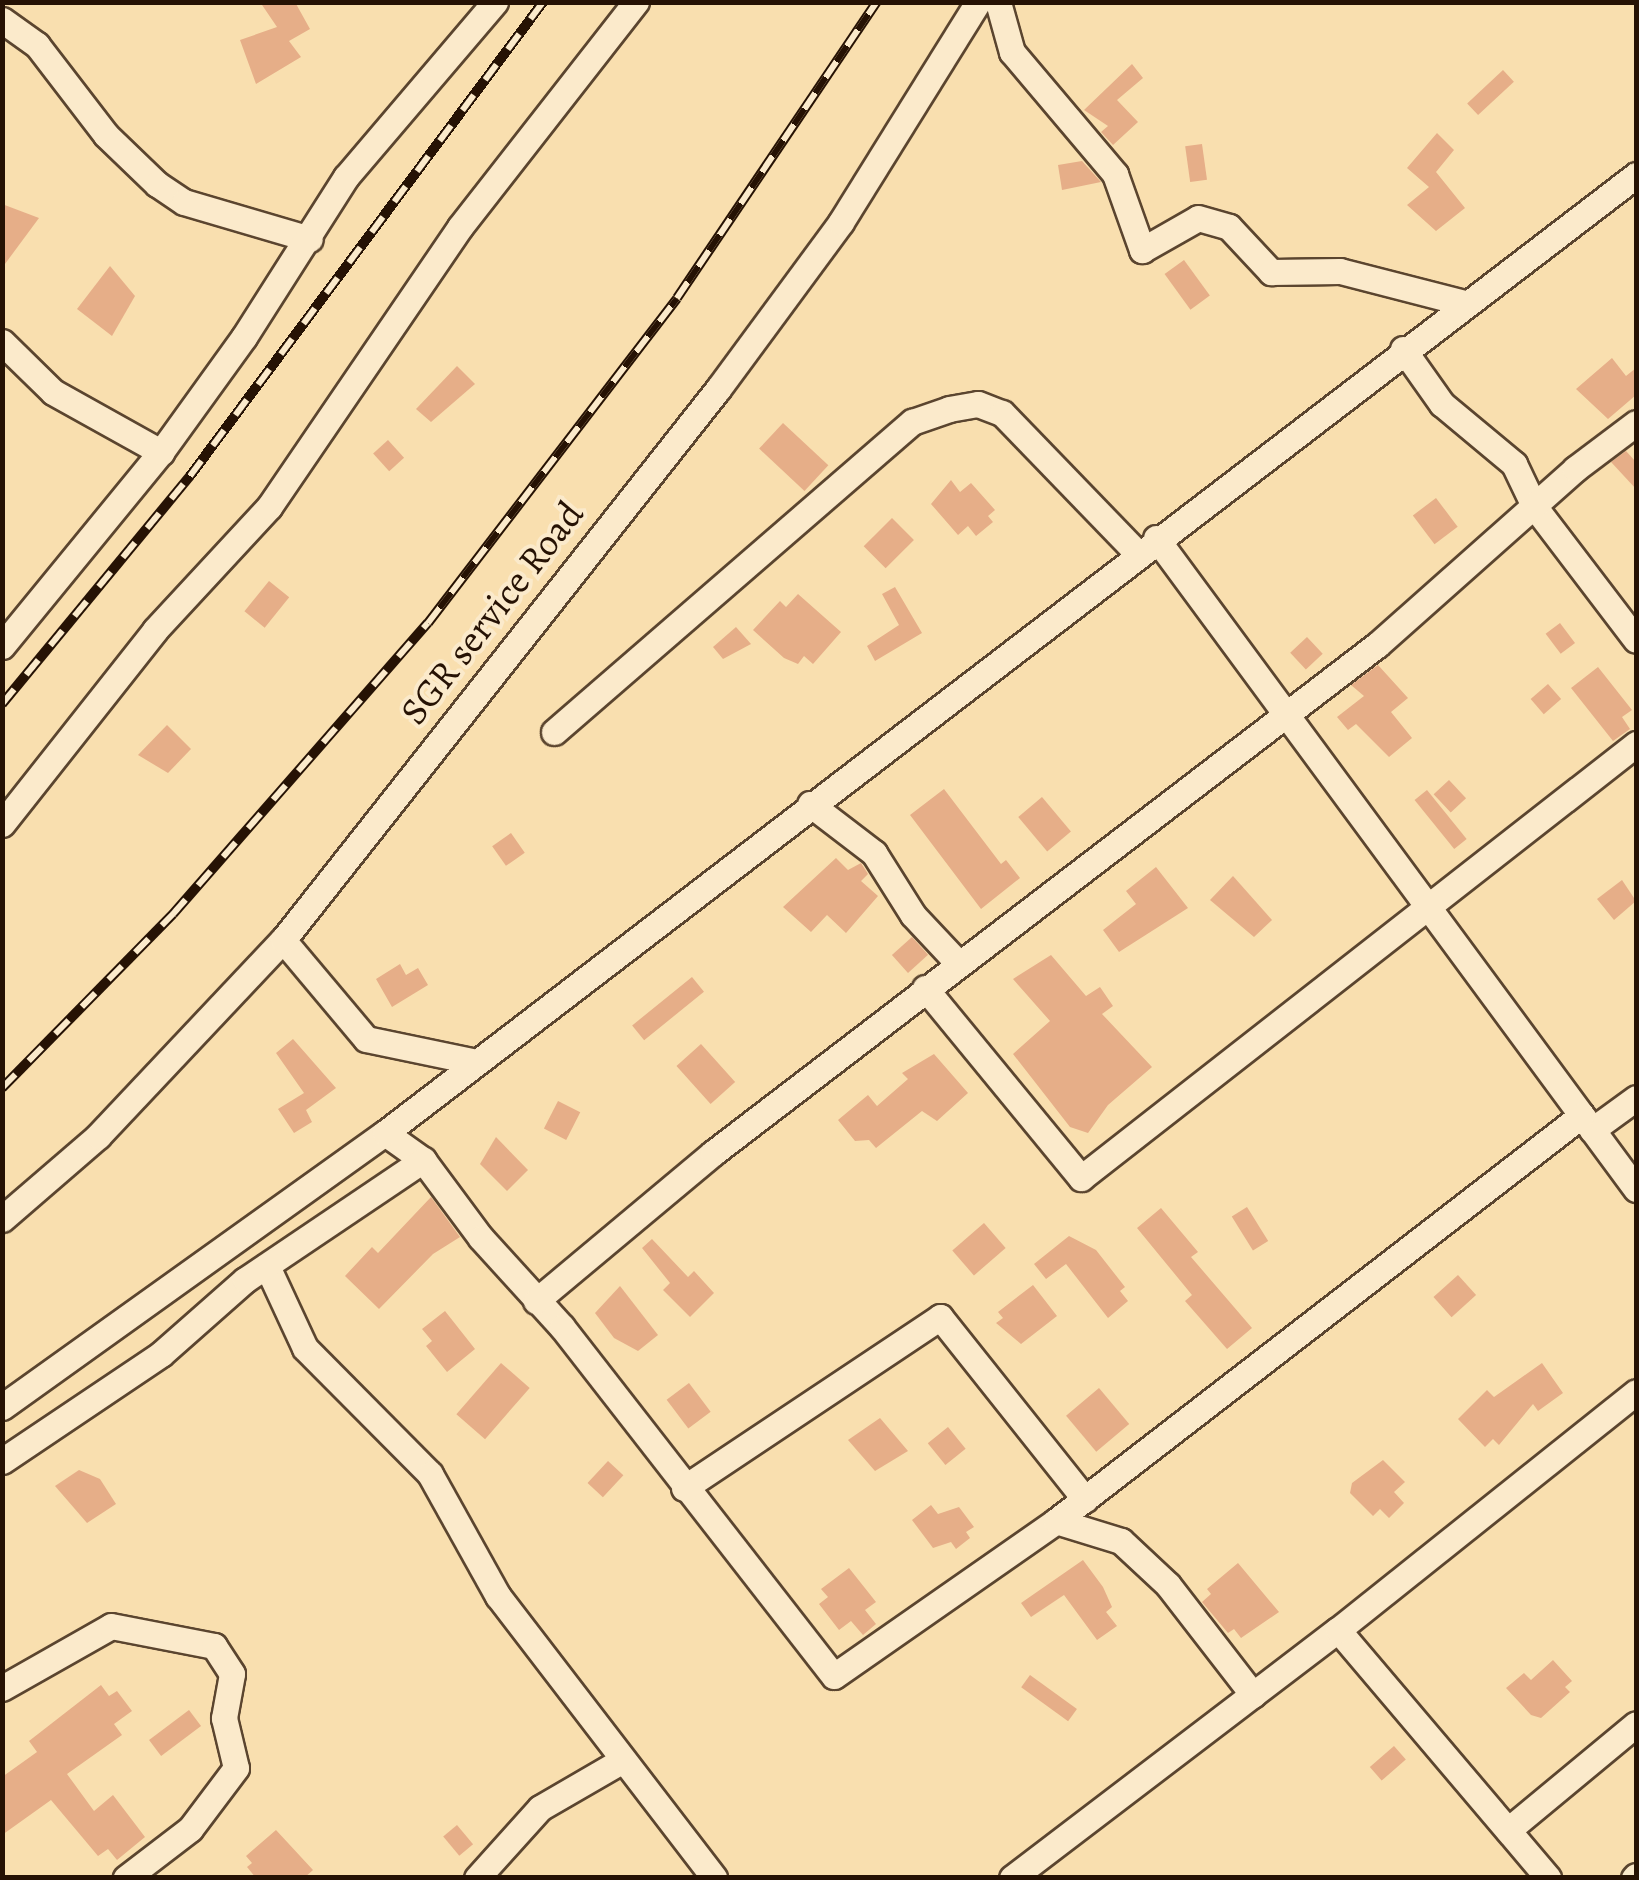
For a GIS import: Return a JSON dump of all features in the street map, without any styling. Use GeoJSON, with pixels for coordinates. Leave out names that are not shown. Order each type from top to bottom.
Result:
{"type":"FeatureCollection","features":[{"type":"Feature","properties":{"kind":"street"},"geometry":{"type":"LineString","coordinates":[[2,646],[160,452],[310,239],[346,177],[495,2]]}},
{"type":"Feature","properties":{"kind":"street"},"geometry":{"type":"LineString","coordinates":[[2,824],[155,630],[269,507],[460,227],[636,2]]}},
{"type":"Feature","properties":{"kind":"street","name":"SGR service Road"},"geometry":{"type":"LineString","coordinates":[[2,1218],[98,1136],[284,940],[718,389],[841,222],[978,2]]}},
{"type":"Feature","properties":{"kind":"street"},"geometry":{"type":"LineString","coordinates":[[998,2],[1012,52],[1116,174],[1142,250],[1198,218],[1229,227],[1271,272],[1340,271],[1465,302]]}},
{"type":"Feature","properties":{"kind":"street"},"geometry":{"type":"LineString","coordinates":[[2,20],[37,44],[106,135],[157,184],[184,202],[310,239]]}},
{"type":"Feature","properties":{"kind":"street"},"geometry":{"type":"LineString","coordinates":[[2,1407],[385,1134],[1403,349],[1636,175]]}},
{"type":"Feature","properties":{"kind":"street"},"geometry":{"type":"LineString","coordinates":[[2,342],[53,392],[160,452]]}},
{"type":"Feature","properties":{"kind":"street"},"geometry":{"type":"LineString","coordinates":[[1403,349],[1442,404],[1514,464],[1534,506],[1636,640]]}},
{"type":"Feature","properties":{"kind":"street"},"geometry":{"type":"LineString","coordinates":[[554,732],[912,422],[948,409],[978,404],[1002,413],[1147,546],[1284,717],[1636,1188]]}},
{"type":"Feature","properties":{"kind":"street"},"geometry":{"type":"LineString","coordinates":[[536,1300],[925,988],[1377,644],[1636,422]]}},
{"type":"Feature","properties":{"kind":"street"},"geometry":{"type":"LineString","coordinates":[[925,988],[1082,1178],[1636,744]]}},
{"type":"Feature","properties":{"kind":"street"},"geometry":{"type":"LineString","coordinates":[[810,804],[874,853],[914,916],[959,964]]}},
{"type":"Feature","properties":{"kind":"street"},"geometry":{"type":"LineString","coordinates":[[284,940],[366,1039],[477,1062]]}},
{"type":"Feature","properties":{"kind":"street"},"geometry":{"type":"LineString","coordinates":[[385,1134],[423,1160],[834,1676],[1056,1521],[1587,1122],[1636,1098]]}},
{"type":"Feature","properties":{"kind":"street"},"geometry":{"type":"LineString","coordinates":[[2,1461],[161,1354],[267,1266],[423,1160]]}},
{"type":"Feature","properties":{"kind":"street"},"geometry":{"type":"LineString","coordinates":[[267,1266],[305,1348],[430,1474],[498,1596],[714,1878]]}},
{"type":"Feature","properties":{"kind":"street"},"geometry":{"type":"LineString","coordinates":[[684,1488],[940,1317],[1085,1499]]}},
{"type":"Feature","properties":{"kind":"street"},"geometry":{"type":"LineString","coordinates":[[1012,1878],[1338,1630],[1636,1392]]}},
{"type":"Feature","properties":{"kind":"street"},"geometry":{"type":"LineString","coordinates":[[1056,1521],[1120,1541],[1168,1585],[1254,1695]]}},
{"type":"Feature","properties":{"kind":"street"},"geometry":{"type":"LineString","coordinates":[[2,1688],[111,1626],[214,1646],[232,1674],[224,1718],[236,1768],[190,1829],[126,1878]]}},
{"type":"Feature","properties":{"kind":"street"},"geometry":{"type":"LineString","coordinates":[[1338,1630],[1548,1878]]}},
{"type":"Feature","properties":{"kind":"street"},"geometry":{"type":"LineString","coordinates":[[1508,1830],[1636,1724]]}},
{"type":"Feature","properties":{"kind":"street"},"geometry":{"type":"LineString","coordinates":[[477,1878],[540,1808],[622,1761]]}},
{"type":"Feature","properties":{"kind":"building"},"geometry":{"type":"Polygon","coordinates":[[[260,2],[295,2],[310,29],[289,41],[301,57],[256,84],[240,40],[277,27],[260,2]]]}},
{"type":"Feature","properties":{"kind":"building"},"geometry":{"type":"Polygon","coordinates":[[[1132,64],[1143,78],[1117,100],[1138,122],[1113,145],[1101,132],[1108,126],[1084,110],[1132,64]]]}},
{"type":"Feature","properties":{"kind":"building"},"geometry":{"type":"Polygon","coordinates":[[[1503,70],[1514,82],[1478,115],[1467,103],[1503,70]]]}},
{"type":"Feature","properties":{"kind":"building"},"geometry":{"type":"Polygon","coordinates":[[[1437,133],[1454,150],[1436,172],[1465,208],[1436,231],[1407,205],[1429,187],[1407,168],[1437,133]]]}},
{"type":"Feature","properties":{"kind":"building"},"geometry":{"type":"Polygon","coordinates":[[[1202,144],[1207,180],[1190,182],[1185,146],[1202,144]]]}},
{"type":"Feature","properties":{"kind":"building"},"geometry":{"type":"Polygon","coordinates":[[[1082,161],[1101,182],[1062,190],[1058,165],[1082,161]]]}},
{"type":"Feature","properties":{"kind":"building"},"geometry":{"type":"Polygon","coordinates":[[[2,204],[39,218],[2,268],[2,204]]]}},
{"type":"Feature","properties":{"kind":"building"},"geometry":{"type":"Polygon","coordinates":[[[1184,260],[1210,296],[1190,310],[1165,274],[1184,260]]]}},
{"type":"Feature","properties":{"kind":"building"},"geometry":{"type":"Polygon","coordinates":[[[110,266],[135,296],[112,336],[77,309],[110,266]]]}},
{"type":"Feature","properties":{"kind":"building"},"geometry":{"type":"Polygon","coordinates":[[[1612,358],[1626,376],[1636,368],[1636,395],[1608,419],[1576,389],[1612,358]]]}},
{"type":"Feature","properties":{"kind":"building"},"geometry":{"type":"Polygon","coordinates":[[[457,366],[475,384],[431,422],[416,409],[457,366]]]}},
{"type":"Feature","properties":{"kind":"building"},"geometry":{"type":"Polygon","coordinates":[[[783,423],[828,465],[804,491],[759,449],[783,423]]]}},
{"type":"Feature","properties":{"kind":"building"},"geometry":{"type":"Polygon","coordinates":[[[388,440],[404,458],[389,471],[373,453],[388,440]]]}},
{"type":"Feature","properties":{"kind":"building"},"geometry":{"type":"Polygon","coordinates":[[[1626,451],[1636,462],[1636,489],[1611,462],[1626,451]]]}},
{"type":"Feature","properties":{"kind":"building"},"geometry":{"type":"Polygon","coordinates":[[[951,480],[960,492],[971,483],[995,510],[988,516],[993,522],[976,536],[968,526],[958,535],[931,504],[951,480]]]}},
{"type":"Feature","properties":{"kind":"building"},"geometry":{"type":"Polygon","coordinates":[[[1436,498],[1458,527],[1435,544],[1413,515],[1436,498]]]}},
{"type":"Feature","properties":{"kind":"building"},"geometry":{"type":"Polygon","coordinates":[[[892,518],[914,540],[886,568],[864,546],[892,518]]]}},
{"type":"Feature","properties":{"kind":"building"},"geometry":{"type":"Polygon","coordinates":[[[269,581],[289,597],[265,628],[244,611],[269,581]]]}},
{"type":"Feature","properties":{"kind":"building"},"geometry":{"type":"Polygon","coordinates":[[[895,587],[922,633],[875,661],[867,646],[899,625],[882,594],[895,587]]]}},
{"type":"Feature","properties":{"kind":"building"},"geometry":{"type":"Polygon","coordinates":[[[798,594],[841,632],[813,664],[804,656],[798,664],[784,658],[753,630],[780,601],[786,607],[798,594]]]}},
{"type":"Feature","properties":{"kind":"building"},"geometry":{"type":"Polygon","coordinates":[[[1560,623],[1575,643],[1561,654],[1546,634],[1560,623]]]}},
{"type":"Feature","properties":{"kind":"building"},"geometry":{"type":"Polygon","coordinates":[[[736,627],[751,644],[723,659],[713,647],[736,627]]]}},
{"type":"Feature","properties":{"kind":"building"},"geometry":{"type":"Polygon","coordinates":[[[1307,637],[1323,654],[1306,670],[1290,653],[1307,637]]]}},
{"type":"Feature","properties":{"kind":"building"},"geometry":{"type":"Polygon","coordinates":[[[1378,665],[1408,698],[1391,712],[1412,738],[1389,757],[1356,724],[1348,730],[1337,717],[1364,696],[1351,685],[1378,665]]]}},
{"type":"Feature","properties":{"kind":"building"},"geometry":{"type":"Polygon","coordinates":[[[1598,667],[1632,710],[1622,717],[1630,729],[1613,741],[1571,688],[1598,667]]]}},
{"type":"Feature","properties":{"kind":"building"},"geometry":{"type":"Polygon","coordinates":[[[1548,684],[1561,699],[1544,714],[1531,699],[1548,684]]]}},
{"type":"Feature","properties":{"kind":"building"},"geometry":{"type":"Polygon","coordinates":[[[167,725],[191,749],[168,773],[138,755],[167,725]]]}},
{"type":"Feature","properties":{"kind":"building"},"geometry":{"type":"Polygon","coordinates":[[[1449,780],[1466,798],[1451,813],[1434,794],[1449,780]]]}},
{"type":"Feature","properties":{"kind":"building"},"geometry":{"type":"Polygon","coordinates":[[[944,789],[1001,864],[1006,860],[1020,878],[981,909],[910,815],[944,789]]]}},
{"type":"Feature","properties":{"kind":"building"},"geometry":{"type":"Polygon","coordinates":[[[1427,790],[1467,839],[1454,849],[1415,800],[1427,790]]]}},
{"type":"Feature","properties":{"kind":"building"},"geometry":{"type":"Polygon","coordinates":[[[1042,797],[1071,831],[1047,851],[1018,817],[1042,797]]]}},
{"type":"Feature","properties":{"kind":"building"},"geometry":{"type":"Polygon","coordinates":[[[511,833],[525,853],[506,866],[492,846],[511,833]]]}},
{"type":"Feature","properties":{"kind":"building"},"geometry":{"type":"Polygon","coordinates":[[[836,858],[848,870],[861,863],[868,874],[861,881],[878,896],[846,933],[827,915],[811,932],[783,907],[836,858]]]}},
{"type":"Feature","properties":{"kind":"building"},"geometry":{"type":"Polygon","coordinates":[[[1156,867],[1188,908],[1119,952],[1103,930],[1136,904],[1126,891],[1156,867]]]}},
{"type":"Feature","properties":{"kind":"building"},"geometry":{"type":"Polygon","coordinates":[[[1233,876],[1272,920],[1254,937],[1210,900],[1233,876]]]}},
{"type":"Feature","properties":{"kind":"building"},"geometry":{"type":"Polygon","coordinates":[[[1622,880],[1636,901],[1614,920],[1597,899],[1622,880]]]}},
{"type":"Feature","properties":{"kind":"building"},"geometry":{"type":"Polygon","coordinates":[[[912,937],[928,955],[908,973],[892,955],[912,937]]]}},
{"type":"Feature","properties":{"kind":"building"},"geometry":{"type":"Polygon","coordinates":[[[1051,955],[1086,996],[1100,987],[1113,1006],[1102,1014],[1152,1067],[1108,1105],[1088,1133],[1070,1127],[1013,1054],[1050,1021],[1013,979],[1051,955]]]}},
{"type":"Feature","properties":{"kind":"building"},"geometry":{"type":"Polygon","coordinates":[[[400,964],[406,975],[418,968],[428,985],[392,1007],[376,979],[400,964]]]}},
{"type":"Feature","properties":{"kind":"building"},"geometry":{"type":"Polygon","coordinates":[[[692,977],[704,992],[644,1040],[632,1025],[692,977]]]}},
{"type":"Feature","properties":{"kind":"building"},"geometry":{"type":"Polygon","coordinates":[[[293,1039],[336,1088],[306,1110],[312,1122],[294,1133],[278,1109],[304,1093],[276,1053],[293,1039]]]}},
{"type":"Feature","properties":{"kind":"building"},"geometry":{"type":"Polygon","coordinates":[[[701,1044],[735,1082],[711,1104],[676,1066],[701,1044]]]}},
{"type":"Feature","properties":{"kind":"building"},"geometry":{"type":"Polygon","coordinates":[[[934,1054],[968,1093],[937,1121],[922,1111],[876,1148],[869,1140],[855,1141],[838,1120],[868,1095],[877,1106],[908,1079],[902,1073],[934,1054]]]}},
{"type":"Feature","properties":{"kind":"building"},"geometry":{"type":"Polygon","coordinates":[[[558,1101],[580,1112],[566,1140],[544,1129],[558,1101]]]}},
{"type":"Feature","properties":{"kind":"building"},"geometry":{"type":"Polygon","coordinates":[[[496,1137],[528,1170],[507,1191],[480,1164],[496,1137]]]}},
{"type":"Feature","properties":{"kind":"building"},"geometry":{"type":"Polygon","coordinates":[[[431,1197],[460,1237],[433,1254],[379,1309],[345,1276],[372,1247],[378,1253],[431,1197]]]}},
{"type":"Feature","properties":{"kind":"building"},"geometry":{"type":"Polygon","coordinates":[[[1247,1207],[1268,1241],[1253,1250],[1232,1217],[1247,1207]]]}},
{"type":"Feature","properties":{"kind":"building"},"geometry":{"type":"Polygon","coordinates":[[[1161,1208],[1198,1252],[1191,1257],[1252,1328],[1227,1349],[1185,1301],[1192,1295],[1137,1228],[1161,1208]]]}},
{"type":"Feature","properties":{"kind":"building"},"geometry":{"type":"Polygon","coordinates":[[[984,1223],[1006,1248],[974,1275],[952,1251],[984,1223]]]}},
{"type":"Feature","properties":{"kind":"building"},"geometry":{"type":"Polygon","coordinates":[[[1069,1236],[1096,1250],[1125,1287],[1120,1291],[1128,1301],[1108,1318],[1066,1264],[1046,1279],[1034,1264],[1069,1236]]]}},
{"type":"Feature","properties":{"kind":"building"},"geometry":{"type":"Polygon","coordinates":[[[652,1239],[688,1277],[694,1271],[714,1293],[690,1317],[663,1290],[670,1283],[642,1248],[652,1239]]]}},
{"type":"Feature","properties":{"kind":"building"},"geometry":{"type":"Polygon","coordinates":[[[1458,1275],[1476,1295],[1452,1317],[1433,1297],[1458,1275]]]}},
{"type":"Feature","properties":{"kind":"building"},"geometry":{"type":"Polygon","coordinates":[[[1033,1285],[1057,1316],[1021,1344],[996,1323],[1003,1318],[998,1312],[1033,1285]]]}},
{"type":"Feature","properties":{"kind":"building"},"geometry":{"type":"Polygon","coordinates":[[[620,1286],[658,1335],[638,1351],[614,1338],[595,1313],[620,1286]]]}},
{"type":"Feature","properties":{"kind":"building"},"geometry":{"type":"Polygon","coordinates":[[[445,1311],[475,1349],[447,1372],[426,1346],[432,1341],[422,1329],[445,1311]]]}},
{"type":"Feature","properties":{"kind":"building"},"geometry":{"type":"Polygon","coordinates":[[[501,1363],[530,1388],[485,1439],[456,1414],[501,1363]]]}},
{"type":"Feature","properties":{"kind":"building"},"geometry":{"type":"Polygon","coordinates":[[[1542,1363],[1563,1393],[1538,1411],[1533,1404],[1499,1445],[1493,1439],[1485,1447],[1458,1419],[1487,1390],[1494,1397],[1542,1363]]]}},
{"type":"Feature","properties":{"kind":"building"},"geometry":{"type":"Polygon","coordinates":[[[689,1383],[711,1412],[688,1429],[667,1400],[689,1383]]]}},
{"type":"Feature","properties":{"kind":"building"},"geometry":{"type":"Polygon","coordinates":[[[1099,1388],[1129,1424],[1096,1452],[1066,1416],[1099,1388]]]}},
{"type":"Feature","properties":{"kind":"building"},"geometry":{"type":"Polygon","coordinates":[[[880,1418],[908,1451],[875,1471],[848,1440],[880,1418]]]}},
{"type":"Feature","properties":{"kind":"building"},"geometry":{"type":"Polygon","coordinates":[[[948,1427],[966,1449],[945,1465],[928,1443],[948,1427]]]}},
{"type":"Feature","properties":{"kind":"building"},"geometry":{"type":"Polygon","coordinates":[[[1383,1460],[1405,1482],[1394,1492],[1404,1503],[1389,1518],[1380,1509],[1373,1516],[1350,1493],[1352,1483],[1383,1460]]]}},
{"type":"Feature","properties":{"kind":"building"},"geometry":{"type":"Polygon","coordinates":[[[608,1461],[623,1475],[603,1497],[588,1483],[608,1461]]]}},
{"type":"Feature","properties":{"kind":"building"},"geometry":{"type":"Polygon","coordinates":[[[79,1470],[100,1479],[116,1504],[87,1523],[55,1486],[79,1470]]]}},
{"type":"Feature","properties":{"kind":"building"},"geometry":{"type":"Polygon","coordinates":[[[931,1505],[938,1514],[959,1507],[974,1527],[966,1532],[970,1538],[956,1549],[951,1542],[933,1548],[912,1520],[931,1505]]]}},
{"type":"Feature","properties":{"kind":"building"},"geometry":{"type":"Polygon","coordinates":[[[1083,1560],[1103,1587],[1112,1607],[1106,1612],[1117,1626],[1097,1640],[1064,1595],[1031,1617],[1021,1603],[1083,1560]]]}},
{"type":"Feature","properties":{"kind":"building"},"geometry":{"type":"Polygon","coordinates":[[[1238,1563],[1279,1612],[1241,1638],[1234,1629],[1228,1633],[1202,1602],[1211,1594],[1207,1589],[1238,1563]]]}},
{"type":"Feature","properties":{"kind":"building"},"geometry":{"type":"Polygon","coordinates":[[[849,1568],[876,1602],[865,1610],[876,1624],[863,1635],[851,1621],[839,1630],[819,1604],[828,1597],[821,1589],[849,1568]]]}},
{"type":"Feature","properties":{"kind":"building"},"geometry":{"type":"Polygon","coordinates":[[[1553,1660],[1572,1681],[1565,1687],[1570,1692],[1541,1718],[1531,1715],[1506,1688],[1524,1673],[1531,1680],[1553,1660]]]}},
{"type":"Feature","properties":{"kind":"building"},"geometry":{"type":"Polygon","coordinates":[[[1030,1675],[1077,1709],[1068,1721],[1021,1687],[1030,1675]]]}},
{"type":"Feature","properties":{"kind":"building"},"geometry":{"type":"Polygon","coordinates":[[[101,1685],[109,1696],[117,1691],[132,1711],[114,1724],[122,1735],[67,1774],[94,1811],[113,1795],[145,1837],[117,1860],[108,1849],[98,1856],[51,1800],[2,1835],[2,1777],[37,1752],[29,1741],[101,1685]]]}},
{"type":"Feature","properties":{"kind":"building"},"geometry":{"type":"Polygon","coordinates":[[[189,1710],[201,1726],[161,1756],[149,1740],[189,1710]]]}},
{"type":"Feature","properties":{"kind":"building"},"geometry":{"type":"Polygon","coordinates":[[[1394,1746],[1406,1760],[1382,1781],[1370,1767],[1394,1746]]]}},
{"type":"Feature","properties":{"kind":"building"},"geometry":{"type":"Polygon","coordinates":[[[457,1825],[473,1844],[459,1856],[443,1837],[457,1825]]]}},
{"type":"Feature","properties":{"kind":"building"},"geometry":{"type":"Polygon","coordinates":[[[276,1830],[313,1870],[304,1878],[256,1878],[247,1867],[252,1863],[246,1856],[276,1830]]]}},
{"type":"Feature","properties":{"kind":"railway"},"geometry":{"type":"LineString","coordinates":[[2,704],[190,476],[543,2]]}},
{"type":"Feature","properties":{"kind":"railway"},"geometry":{"type":"LineString","coordinates":[[2,1088],[173,914],[428,623],[677,298],[877,2]]}}]}
